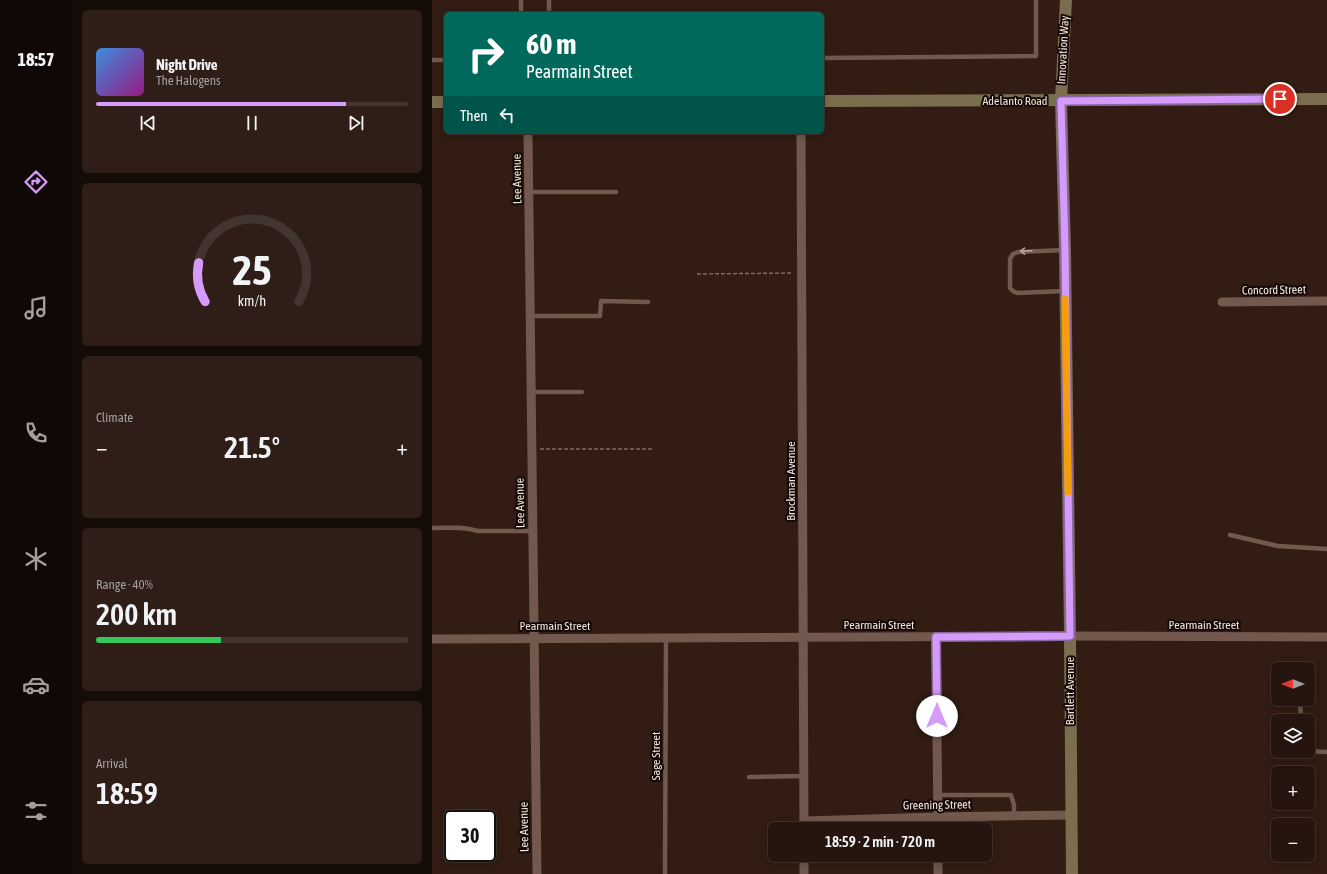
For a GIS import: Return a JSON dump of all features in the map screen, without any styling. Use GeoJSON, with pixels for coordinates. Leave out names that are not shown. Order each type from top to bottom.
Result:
{"type":"FeatureCollection","features":[{"type":"Feature","properties":{"kind":"street","name":"Innovation Way"},"geometry":{"type":"LineString","coordinates":[[1061,101],[1066,0]]}},
{"type":"Feature","properties":{"kind":"street","name":"Adelanto Road"},"geometry":{"type":"LineString","coordinates":[[824,101],[1327,99]]}},
{"type":"Feature","properties":{"kind":"street","name":"Bartlett Avenue"},"geometry":{"type":"LineString","coordinates":[[1061,101],[1065,250],[1072,874]]}},
{"type":"Feature","properties":{"kind":"street"},"geometry":{"type":"LineString","coordinates":[[432,102],[444,102]]}},
{"type":"Feature","properties":{"kind":"street","name":"Lee Avenue"},"geometry":{"type":"LineString","coordinates":[[528,134],[537,874]]}},
{"type":"Feature","properties":{"kind":"street","name":"Brockman Avenue"},"geometry":{"type":"LineString","coordinates":[[802,134],[804,822]]}},
{"type":"Feature","properties":{"kind":"street","name":"Concord Street"},"geometry":{"type":"LineString","coordinates":[[1222,302],[1327,301]]}},
{"type":"Feature","properties":{"kind":"street","name":"Pearmain Street"},"geometry":{"type":"LineString","coordinates":[[432,639],[1070,636],[1327,637]]}},
{"type":"Feature","properties":{"kind":"street"},"geometry":{"type":"LineString","coordinates":[[936,637],[938,822]]}},
{"type":"Feature","properties":{"kind":"street","name":"Greening Street"},"geometry":{"type":"LineString","coordinates":[[854,822],[938,817],[1071,815]]}},
{"type":"Feature","properties":{"kind":"street"},"geometry":{"type":"LineString","coordinates":[[804,862],[804,874]]}},
{"type":"Feature","properties":{"kind":"street"},"geometry":{"type":"LineString","coordinates":[[938,862],[938,874]]}},
{"type":"Feature","properties":{"kind":"lane"},"geometry":{"type":"LineString","coordinates":[[521,0],[521,12]]}},
{"type":"Feature","properties":{"kind":"lane"},"geometry":{"type":"LineString","coordinates":[[549,0],[549,12]]}},
{"type":"Feature","properties":{"kind":"lane"},"geometry":{"type":"LineString","coordinates":[[824,58],[1036,56],[1036,0]]}},
{"type":"Feature","properties":{"kind":"lane"},"geometry":{"type":"LineString","coordinates":[[432,60],[444,60]]}},
{"type":"Feature","properties":{"kind":"lane"},"geometry":{"type":"LineString","coordinates":[[529,192],[616,192]]}},
{"type":"Feature","properties":{"kind":"lane"},"geometry":{"type":"LineString","coordinates":[[1065,250],[1018,252],[1013,254],[1010,258],[1010,288],[1013,291],[1017,293],[1065,291]]}},
{"type":"Feature","properties":{"kind":"lane"},"geometry":{"type":"LineString","coordinates":[[530,316],[600,316],[601,301],[648,302]]}},
{"type":"Feature","properties":{"kind":"lane"},"geometry":{"type":"LineString","coordinates":[[531,392],[582,392]]}},
{"type":"Feature","properties":{"kind":"lane"},"geometry":{"type":"LineString","coordinates":[[432,528],[533,532]]}},
{"type":"Feature","properties":{"kind":"lane"},"geometry":{"type":"LineString","coordinates":[[1230,535],[1278,546],[1327,549]]}},
{"type":"Feature","properties":{"kind":"lane","name":"Sage Street"},"geometry":{"type":"LineString","coordinates":[[665,874],[666,638]]}},
{"type":"Feature","properties":{"kind":"lane"},"geometry":{"type":"LineString","coordinates":[[1315,751],[1327,752]]}},
{"type":"Feature","properties":{"kind":"lane"},"geometry":{"type":"LineString","coordinates":[[749,777],[804,776]]}},
{"type":"Feature","properties":{"kind":"lane"},"geometry":{"type":"LineString","coordinates":[[938,795],[1011,794],[1014,805],[1014,816]]}},
{"type":"Feature","properties":{"kind":"path"},"geometry":{"type":"LineString","coordinates":[[697,274],[802,273]]}},
{"type":"Feature","properties":{"kind":"path"},"geometry":{"type":"LineString","coordinates":[[532,449],[654,449]]}},
{"type":"Feature","properties":{"kind":"slow traffic"},"geometry":{"type":"LineString","coordinates":[[1065,299],[1068,492]]}},
{"type":"Feature","properties":{"kind":"route"},"geometry":{"type":"LineString","coordinates":[[937,716],[936,637],[1070,636],[1065,250],[1061,101],[1280,99]]}}]}
